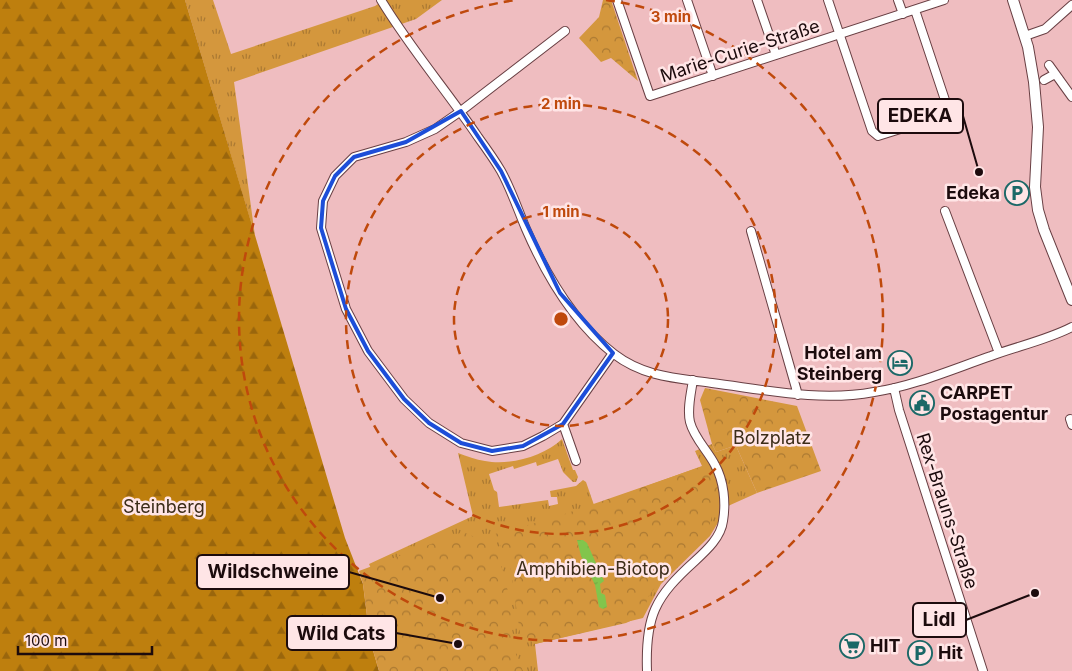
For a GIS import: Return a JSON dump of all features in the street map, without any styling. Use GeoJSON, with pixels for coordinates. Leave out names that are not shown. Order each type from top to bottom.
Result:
{"type":"FeatureCollection","features":[{"type":"Feature","properties":{"kind":"main road"},"geometry":{"type":"LineString","coordinates":[[1013,0],[1025,36],[1034,78],[1038,127],[1035,187],[1038,210],[1072,300]]}},
{"type":"Feature","properties":{"kind":"street"},"geometry":{"type":"LineString","coordinates":[[381,0],[393,20],[461,111],[501,171],[527,231],[560,293],[572,311],[613,353],[628,364],[653,374],[798,395],[851,395],[894,388],[1072,327]]}},
{"type":"Feature","properties":{"kind":"street","name":"Marie-Curie-Straße"},"geometry":{"type":"LineString","coordinates":[[617,0],[650,96],[944,0]]}},
{"type":"Feature","properties":{"kind":"street"},"geometry":{"type":"LineString","coordinates":[[687,0],[713,76]]}},
{"type":"Feature","properties":{"kind":"street"},"geometry":{"type":"LineString","coordinates":[[757,0],[776,55]]}},
{"type":"Feature","properties":{"kind":"street"},"geometry":{"type":"LineString","coordinates":[[828,0],[840,34]]}},
{"type":"Feature","properties":{"kind":"street"},"geometry":{"type":"LineString","coordinates":[[898,0],[903,14]]}},
{"type":"Feature","properties":{"kind":"street"},"geometry":{"type":"LineString","coordinates":[[1025,36],[1045,29],[1072,5]]}},
{"type":"Feature","properties":{"kind":"street","name":"Marie-Curie-Straße"},"geometry":{"type":"LineString","coordinates":[[840,34],[872,131],[878,136],[945,115],[947,106],[915,10]]}},
{"type":"Feature","properties":{"kind":"street"},"geometry":{"type":"LineString","coordinates":[[565,31],[435,129],[406,142],[354,157],[335,176],[323,200],[322,228],[346,309],[368,351],[404,399],[429,423],[461,443],[492,451],[522,446],[563,424],[613,353]]}},
{"type":"Feature","properties":{"kind":"street"},"geometry":{"type":"LineString","coordinates":[[1049,66],[1072,97]]}},
{"type":"Feature","properties":{"kind":"street"},"geometry":{"type":"LineString","coordinates":[[1044,80],[1055,74]]}},
{"type":"Feature","properties":{"kind":"street"},"geometry":{"type":"LineString","coordinates":[[945,211],[999,353]]}},
{"type":"Feature","properties":{"kind":"street"},"geometry":{"type":"LineString","coordinates":[[751,231],[798,395]]}},
{"type":"Feature","properties":{"kind":"street"},"geometry":{"type":"LineString","coordinates":[[647,671],[647,632],[655,609],[662,596],[672,584],[712,545],[723,523],[725,501],[719,474],[690,422],[689,403],[693,380]]}},
{"type":"Feature","properties":{"kind":"street","name":"Rex-Brauns-Straße"},"geometry":{"type":"LineString","coordinates":[[894,388],[899,410],[983,671]]}},
{"type":"Feature","properties":{"kind":"street"},"geometry":{"type":"LineString","coordinates":[[563,424],[576,461]]}},
{"type":"Feature","properties":{"kind":"highlighted area"},"geometry":{"type":"Polygon","coordinates":[[[461,111],[501,171],[560,293],[613,353],[563,424],[523,446],[492,451],[461,443],[429,423],[404,399],[368,351],[346,309],[321,228],[323,201],[335,176],[354,157],[406,142],[461,111]]]}},
{"type":"Feature","properties":{"kind":"green space","name":"Steinberg"},"geometry":{"type":"Polygon","coordinates":[[[0,0],[185,0],[345,538],[363,584],[370,640],[379,671],[0,671],[0,0]]]}},
{"type":"Feature","properties":{"kind":"green space"},"geometry":{"type":"Polygon","coordinates":[[[185,0],[213,0],[231,54],[375,6],[384,0],[442,0],[416,19],[234,82],[255,236],[185,0]]]}},
{"type":"Feature","properties":{"kind":"green space"},"geometry":{"type":"Polygon","coordinates":[[[603,0],[611,0],[638,81],[611,58],[601,62],[579,38],[599,17],[603,0]]]}},
{"type":"Feature","properties":{"kind":"green space","name":"Bolzplatz"},"geometry":{"type":"Polygon","coordinates":[[[705,388],[797,406],[821,471],[757,493],[737,448],[731,447],[716,452],[712,444],[700,400],[705,388]]]}},
{"type":"Feature","properties":{"kind":"green space"},"geometry":{"type":"Polygon","coordinates":[[[562,439],[573,470],[575,470],[578,477],[576,482],[573,482],[563,472],[558,459],[537,466],[536,462],[514,469],[513,466],[489,474],[494,490],[497,492],[499,507],[548,500],[549,506],[558,504],[557,497],[551,497],[550,491],[576,486],[583,480],[586,482],[594,505],[702,466],[695,451],[712,444],[716,452],[731,447],[737,448],[757,493],[728,506],[710,536],[661,584],[643,618],[535,644],[538,671],[506,671],[376,580],[369,564],[473,516],[458,453],[485,461],[516,461],[536,455],[562,439]]]}},
{"type":"Feature","properties":{"kind":"green space","name":"Amphibien-Biotop"},"geometry":{"type":"Polygon","coordinates":[[[709,464],[718,486],[717,500],[707,533],[688,554],[665,573],[648,597],[643,615],[626,623],[535,644],[520,633],[510,565],[495,534],[553,518],[709,464]]]}},
{"type":"Feature","properties":{"kind":"green space"},"geometry":{"type":"Polygon","coordinates":[[[463,532],[496,546],[511,603],[513,647],[523,671],[379,671],[370,640],[363,584],[359,571],[463,532]]]}},
{"type":"Feature","properties":{"kind":"water"},"geometry":{"type":"Polygon","coordinates":[[[577,540],[583,540],[587,543],[604,581],[600,584],[601,593],[605,595],[607,607],[603,609],[599,607],[595,585],[581,556],[577,540]]]}},
{"type":"Feature","properties":{"kind":"place","name":"EDEKA"},"geometry":{"type":"Point","coordinates":[979,172]}},
{"type":"Feature","properties":{"kind":"place","name":"Edeka"},"geometry":{"type":"Point","coordinates":[1017,193]}},
{"type":"Feature","properties":{"kind":"place","name":"Hotel am Steinberg"},"geometry":{"type":"Point","coordinates":[900,363]}},
{"type":"Feature","properties":{"kind":"place","name":"CARPET Postagentur"},"geometry":{"type":"Point","coordinates":[922,403]}},
{"type":"Feature","properties":{"kind":"place","name":"Lidl"},"geometry":{"type":"Point","coordinates":[1035,593]}},
{"type":"Feature","properties":{"kind":"place","name":"Wildschweine"},"geometry":{"type":"Point","coordinates":[440,598]}},
{"type":"Feature","properties":{"kind":"place","name":"Wild Cats"},"geometry":{"type":"Point","coordinates":[458,644]}},
{"type":"Feature","properties":{"kind":"place","name":"HIT"},"geometry":{"type":"Point","coordinates":[852,646]}},
{"type":"Feature","properties":{"kind":"place","name":"Hit"},"geometry":{"type":"Point","coordinates":[920,653]}}]}
